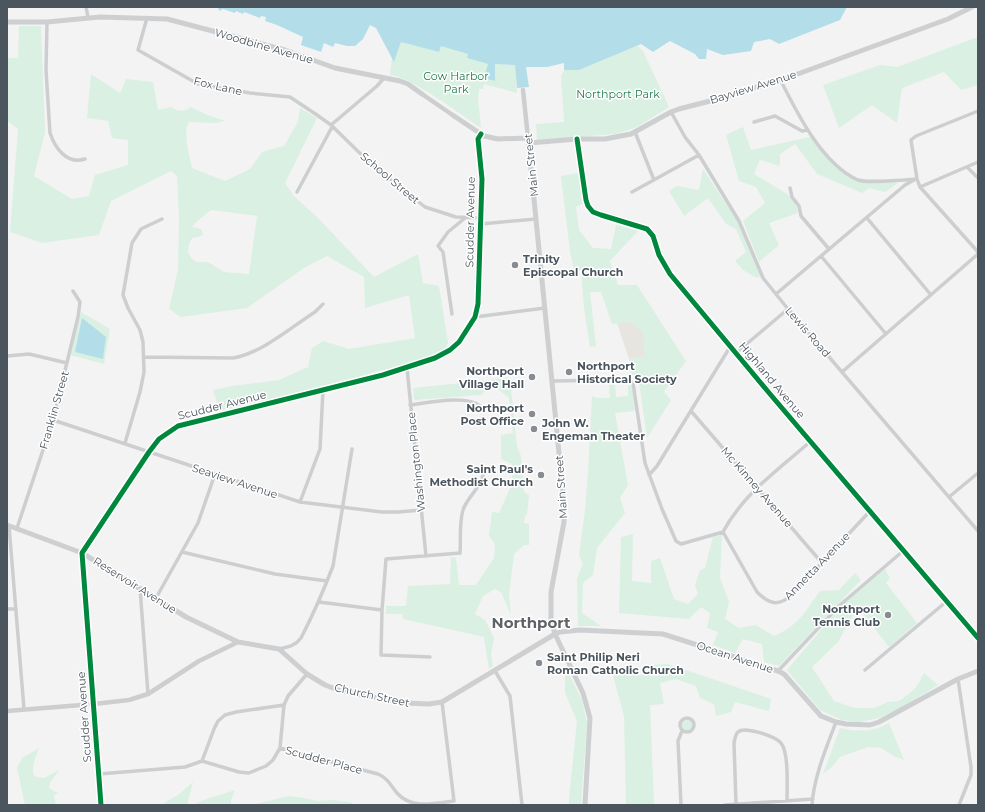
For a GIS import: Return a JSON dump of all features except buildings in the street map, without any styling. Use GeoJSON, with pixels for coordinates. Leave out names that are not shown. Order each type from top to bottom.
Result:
{"type":"FeatureCollection","features":[{"type":"Feature","properties":{"kind":"main road","name":"Bayview Avenue"},"geometry":{"type":"LineString","coordinates":[[529,141],[605,139],[631,134],[671,112],[780,79],[948,19],[972,7]]}},
{"type":"Feature","properties":{"kind":"main road","name":"Woodbine Avenue"},"geometry":{"type":"LineString","coordinates":[[7,22],[47,22],[88,17],[167,19],[285,50],[335,68],[400,81],[408,84],[422,94]]}},
{"type":"Feature","properties":{"kind":"main road","name":"Woodbine Avenue"},"geometry":{"type":"LineString","coordinates":[[454,116],[484,136],[498,139],[529,141]]}},
{"type":"Feature","properties":{"kind":"main road","name":"Main Street"},"geometry":{"type":"LineString","coordinates":[[529,141],[565,512],[551,592],[551,619],[555,634],[577,680],[590,718],[585,805]]}},
{"type":"Feature","properties":{"kind":"main road","name":"Reservoir Avenue"},"geometry":{"type":"LineString","coordinates":[[8,525],[82,553],[186,617],[238,642]]}},
{"type":"Feature","properties":{"kind":"main road","name":"Ocean Avenue"},"geometry":{"type":"LineString","coordinates":[[555,634],[580,630],[664,634],[778,671],[784,674],[821,716],[846,724],[870,725],[879,722],[958,679],[978,671]]}},
{"type":"Feature","properties":{"kind":"main road","name":"Church Street"},"geometry":{"type":"LineString","coordinates":[[279,649],[307,674],[325,685],[341,691],[404,703],[423,704],[442,702],[555,634]]}},
{"type":"Feature","properties":{"kind":"main road"},"geometry":{"type":"LineString","coordinates":[[238,642],[279,649]]}},
{"type":"Feature","properties":{"kind":"street"},"geometry":{"type":"LineString","coordinates":[[86,7],[88,17]]}},
{"type":"Feature","properties":{"kind":"street","name":"Fox Lane"},"geometry":{"type":"LineString","coordinates":[[147,18],[138,50],[173,71],[198,84],[290,98],[331,126]]}},
{"type":"Feature","properties":{"kind":"street"},"geometry":{"type":"LineString","coordinates":[[47,22],[46,76],[50,133],[53,143],[59,151],[66,156],[77,160],[85,159]]}},
{"type":"Feature","properties":{"kind":"street"},"geometry":{"type":"LineString","coordinates":[[297,192],[331,126],[377,86],[384,78]]}},
{"type":"Feature","properties":{"kind":"street"},"geometry":{"type":"LineString","coordinates":[[780,79],[808,130],[824,151],[839,167],[860,180],[901,181],[917,179]]}},
{"type":"Feature","properties":{"kind":"street","name":"Main Street"},"geometry":{"type":"LineString","coordinates":[[523,90],[529,141]]}},
{"type":"Feature","properties":{"kind":"street","name":"Woodbine Avenue"},"geometry":{"type":"LineString","coordinates":[[422,94],[454,116]]}},
{"type":"Feature","properties":{"kind":"street"},"geometry":{"type":"LineString","coordinates":[[842,372],[978,253],[920,187],[917,179],[911,140],[916,136],[978,111]]}},
{"type":"Feature","properties":{"kind":"street","name":"Lewis Road"},"geometry":{"type":"LineString","coordinates":[[671,112],[685,137],[699,155],[739,221],[764,278],[788,309],[978,531]]}},
{"type":"Feature","properties":{"kind":"street"},"geometry":{"type":"LineString","coordinates":[[754,122],[775,116],[802,131],[808,130]]}},
{"type":"Feature","properties":{"kind":"street","name":"School Street"},"geometry":{"type":"LineString","coordinates":[[331,126],[370,163],[425,207],[456,217],[481,221],[536,219]]}},
{"type":"Feature","properties":{"kind":"street"},"geometry":{"type":"LineString","coordinates":[[635,132],[654,180]]}},
{"type":"Feature","properties":{"kind":"street","name":"Scudder Avenue"},"geometry":{"type":"LineString","coordinates":[[101,805],[82,553],[148,452],[159,440],[178,426],[383,376],[436,358],[454,347],[475,317],[478,307],[482,179],[478,139],[481,134]]}},
{"type":"Feature","properties":{"kind":"street","name":"Highland Avenue"},"geometry":{"type":"LineString","coordinates":[[577,139],[588,206],[593,212],[601,216],[647,229],[653,236],[659,255],[670,274],[730,347],[978,638]]}},
{"type":"Feature","properties":{"kind":"street"},"geometry":{"type":"LineString","coordinates":[[632,192],[699,155]]}},
{"type":"Feature","properties":{"kind":"street"},"geometry":{"type":"LineString","coordinates":[[920,187],[978,162]]}},
{"type":"Feature","properties":{"kind":"street"},"geometry":{"type":"LineString","coordinates":[[967,167],[978,178]]}},
{"type":"Feature","properties":{"kind":"street"},"geometry":{"type":"LineString","coordinates":[[776,294],[905,185],[917,179]]}},
{"type":"Feature","properties":{"kind":"street"},"geometry":{"type":"LineString","coordinates":[[790,188],[792,196],[799,206],[802,216],[829,249]]}},
{"type":"Feature","properties":{"kind":"street"},"geometry":{"type":"LineString","coordinates":[[125,443],[140,392],[144,372],[144,357],[143,342],[140,330],[123,295],[132,244],[135,236],[141,229],[162,218]]}},
{"type":"Feature","properties":{"kind":"street"},"geometry":{"type":"LineString","coordinates":[[452,314],[443,252],[438,246],[448,232],[465,218]]}},
{"type":"Feature","properties":{"kind":"street"},"geometry":{"type":"LineString","coordinates":[[867,218],[931,295]]}},
{"type":"Feature","properties":{"kind":"street"},"geometry":{"type":"LineString","coordinates":[[821,256],[886,334]]}},
{"type":"Feature","properties":{"kind":"street","name":"Franklin Street"},"geometry":{"type":"LineString","coordinates":[[17,528],[53,420],[67,363],[80,302],[74,291]]}},
{"type":"Feature","properties":{"kind":"street"},"geometry":{"type":"LineString","coordinates":[[144,357],[233,358],[244,356],[270,342],[315,312],[323,304]]}},
{"type":"Feature","properties":{"kind":"street"},"geometry":{"type":"LineString","coordinates":[[475,317],[545,308]]}},
{"type":"Feature","properties":{"kind":"street"},"geometry":{"type":"LineString","coordinates":[[736,354],[788,309]]}},
{"type":"Feature","properties":{"kind":"street"},"geometry":{"type":"LineString","coordinates":[[649,475],[657,466],[730,347]]}},
{"type":"Feature","properties":{"kind":"street"},"geometry":{"type":"LineString","coordinates":[[7,356],[28,354],[67,363]]}},
{"type":"Feature","properties":{"kind":"street","name":"Washington Place"},"geometry":{"type":"LineString","coordinates":[[407,368],[426,556]]}},
{"type":"Feature","properties":{"kind":"street"},"geometry":{"type":"LineString","coordinates":[[552,381],[621,380],[633,383],[645,463],[676,541],[681,544],[723,532],[735,512],[757,487],[811,441]]}},
{"type":"Feature","properties":{"kind":"street"},"geometry":{"type":"LineString","coordinates":[[300,502],[320,449],[323,390]]}},
{"type":"Feature","properties":{"kind":"street"},"geometry":{"type":"LineString","coordinates":[[410,405],[451,400],[473,402],[480,406]]}},
{"type":"Feature","properties":{"kind":"street","name":"Mc Kinney Avenue"},"geometry":{"type":"LineString","coordinates":[[691,411],[822,563]]}},
{"type":"Feature","properties":{"kind":"street","name":"Seaview Avenue"},"geometry":{"type":"LineString","coordinates":[[53,420],[300,502],[390,513],[422,510]]}},
{"type":"Feature","properties":{"kind":"street"},"geometry":{"type":"LineString","coordinates":[[279,649],[290,647],[297,643],[301,638],[319,602],[333,566],[352,449]]}},
{"type":"Feature","properties":{"kind":"street"},"geometry":{"type":"LineString","coordinates":[[949,497],[978,473]]}},
{"type":"Feature","properties":{"kind":"street"},"geometry":{"type":"LineString","coordinates":[[156,598],[198,523],[215,474]]}},
{"type":"Feature","properties":{"kind":"street"},"geometry":{"type":"LineString","coordinates":[[430,657],[381,656],[382,610],[386,559],[460,553],[463,510],[481,482],[483,475]]}},
{"type":"Feature","properties":{"kind":"street","name":"Annetta Avenue"},"geometry":{"type":"LineString","coordinates":[[723,532],[757,592],[772,603],[780,603],[786,600],[870,511]]}},
{"type":"Feature","properties":{"kind":"street"},"geometry":{"type":"LineString","coordinates":[[8,525],[24,709]]}},
{"type":"Feature","properties":{"kind":"street"},"geometry":{"type":"LineString","coordinates":[[778,671],[840,605],[903,551]]}},
{"type":"Feature","properties":{"kind":"street"},"geometry":{"type":"LineString","coordinates":[[182,552],[275,574],[327,581]]}},
{"type":"Feature","properties":{"kind":"street"},"geometry":{"type":"LineString","coordinates":[[140,588],[148,694]]}},
{"type":"Feature","properties":{"kind":"street"},"geometry":{"type":"LineString","coordinates":[[865,670],[947,601]]}},
{"type":"Feature","properties":{"kind":"street"},"geometry":{"type":"LineString","coordinates":[[319,602],[382,610]]}},
{"type":"Feature","properties":{"kind":"street"},"geometry":{"type":"LineString","coordinates":[[7,610],[15,609]]}},
{"type":"Feature","properties":{"kind":"street"},"geometry":{"type":"LineString","coordinates":[[7,711],[129,700],[148,694],[204,658],[238,642]]}},
{"type":"Feature","properties":{"kind":"street"},"geometry":{"type":"LineString","coordinates":[[495,671],[510,696],[522,805]]}},
{"type":"Feature","properties":{"kind":"street"},"geometry":{"type":"LineString","coordinates":[[280,748],[284,705],[288,696],[307,674]]}},
{"type":"Feature","properties":{"kind":"street"},"geometry":{"type":"LineString","coordinates":[[958,679],[971,767],[971,775],[959,805]]}},
{"type":"Feature","properties":{"kind":"street","name":"Scudder Place"},"geometry":{"type":"LineString","coordinates":[[202,761],[239,772],[249,773],[266,766],[273,760],[280,748],[378,774],[390,781],[403,799],[412,803],[422,805],[454,801],[442,702]]}},
{"type":"Feature","properties":{"kind":"street"},"geometry":{"type":"LineString","coordinates":[[99,774],[185,766],[202,761],[214,729],[218,721],[224,715],[284,705]]}},
{"type":"Feature","properties":{"kind":"street"},"geometry":{"type":"LineString","coordinates":[[681,805],[678,741],[682,731],[680,727],[682,720],[686,718],[691,720],[694,726],[692,730],[686,733],[682,731]]}},
{"type":"Feature","properties":{"kind":"street"},"geometry":{"type":"LineString","coordinates":[[812,805],[814,787],[836,722]]}},
{"type":"Feature","properties":{"kind":"street"},"geometry":{"type":"LineString","coordinates":[[736,804],[734,743],[735,736],[738,731],[744,729],[774,738],[781,743],[785,751],[787,801]]}},
{"type":"Feature","properties":{"kind":"street"},"geometry":{"type":"LineString","coordinates":[[725,805],[813,799]]}},
{"type":"Feature","properties":{"kind":"green space"},"geometry":{"type":"Polygon","coordinates":[[[19,26],[41,26],[45,132],[34,176],[72,199],[89,196],[95,175],[128,165],[128,140],[112,138],[108,121],[87,118],[91,74],[120,93],[126,79],[153,82],[158,110],[171,107],[181,111],[191,107],[225,121],[216,123],[189,122],[186,131],[186,138],[192,168],[225,181],[250,169],[262,152],[284,146],[298,122],[300,108],[317,118],[285,183],[294,196],[318,218],[374,277],[418,254],[423,283],[439,286],[448,342],[446,348],[434,356],[322,387],[220,412],[213,390],[279,380],[308,367],[312,348],[323,341],[349,349],[415,338],[409,295],[365,308],[364,277],[327,256],[304,268],[247,308],[181,317],[169,309],[178,269],[179,218],[177,176],[171,171],[111,201],[99,235],[42,243],[10,232],[18,129],[7,121],[7,58],[18,58],[19,26]],[[211,210],[192,227],[201,229],[203,234],[199,237],[192,238],[189,244],[188,252],[191,258],[197,262],[208,262],[224,272],[249,274],[257,216],[211,210]]]}},
{"type":"Feature","properties":{"kind":"green space"},"geometry":{"type":"Polygon","coordinates":[[[978,37],[978,85],[961,90],[944,72],[902,88],[897,123],[872,105],[839,128],[823,85],[880,65],[897,67],[978,37]]]}},
{"type":"Feature","properties":{"kind":"green space","name":"Cow Harbor Park"},"geometry":{"type":"Polygon","coordinates":[[[401,42],[439,52],[441,45],[468,54],[467,58],[489,64],[494,81],[495,64],[515,65],[517,93],[484,84],[483,89],[479,89],[478,98],[481,128],[412,83],[390,75],[392,57],[394,61],[401,42]]]}},
{"type":"Feature","properties":{"kind":"green space","name":"Northport Park"},"geometry":{"type":"Polygon","coordinates":[[[637,45],[643,51],[669,107],[637,127],[616,134],[537,140],[536,124],[564,122],[561,76],[564,70],[579,70],[637,45]]]}},
{"type":"Feature","properties":{"kind":"green space"},"geometry":{"type":"Polygon","coordinates":[[[743,127],[751,150],[810,137],[835,167],[857,181],[898,183],[885,192],[869,188],[862,193],[817,174],[795,144],[780,154],[780,166],[760,160],[754,174],[787,194],[796,203],[798,213],[769,223],[779,245],[759,262],[743,221],[765,203],[756,187],[739,181],[726,135],[743,127]]]}},
{"type":"Feature","properties":{"kind":"green space"},"geometry":{"type":"Polygon","coordinates":[[[703,169],[738,222],[760,276],[757,278],[743,270],[735,261],[746,252],[736,229],[726,224],[708,198],[684,216],[669,191],[677,186],[699,190],[703,169]]]}},
{"type":"Feature","properties":{"kind":"green space"},"geometry":{"type":"Polygon","coordinates":[[[578,173],[584,203],[576,207],[579,230],[593,248],[611,249],[616,225],[638,231],[610,261],[618,285],[637,285],[686,361],[664,392],[671,400],[647,438],[638,375],[631,375],[629,359],[645,357],[631,322],[612,324],[601,292],[590,292],[596,346],[590,347],[584,308],[581,270],[574,270],[570,252],[561,176],[578,173]]]}},
{"type":"Feature","properties":{"kind":"green space"},"geometry":{"type":"Polygon","coordinates":[[[81,312],[110,329],[104,364],[70,355],[81,312]]]}},
{"type":"Feature","properties":{"kind":"green space"},"geometry":{"type":"Polygon","coordinates":[[[510,378],[517,447],[521,456],[524,492],[529,495],[527,514],[525,516],[524,523],[529,524],[529,545],[524,545],[514,554],[509,595],[511,615],[501,592],[495,589],[483,596],[475,614],[485,620],[494,638],[491,654],[493,666],[489,669],[484,637],[403,619],[402,614],[386,614],[386,606],[406,606],[408,586],[450,584],[451,557],[456,558],[459,585],[476,585],[494,558],[495,544],[489,536],[492,512],[499,513],[512,484],[512,464],[501,459],[501,435],[513,433],[509,398],[494,386],[489,387],[481,395],[414,400],[413,388],[510,378]]]}},
{"type":"Feature","properties":{"kind":"green space"},"geometry":{"type":"Polygon","coordinates":[[[615,384],[616,397],[628,396],[628,385],[632,386],[635,411],[615,413],[628,485],[620,498],[625,513],[597,548],[593,575],[583,583],[582,613],[601,626],[578,626],[577,578],[583,564],[579,555],[585,510],[592,396],[597,398],[610,398],[609,385],[615,384]]]}},
{"type":"Feature","properties":{"kind":"green space"},"geometry":{"type":"Polygon","coordinates":[[[633,534],[632,581],[651,583],[651,561],[660,558],[674,599],[688,604],[698,594],[695,585],[700,570],[705,568],[713,537],[722,535],[720,578],[729,602],[725,619],[739,628],[756,625],[774,636],[795,623],[820,591],[839,590],[855,573],[861,580],[779,666],[764,662],[762,644],[743,639],[735,653],[713,645],[718,632],[707,628],[710,613],[701,607],[689,619],[619,613],[621,537],[633,534]]]}},
{"type":"Feature","properties":{"kind":"green space"},"geometry":{"type":"Polygon","coordinates":[[[885,569],[890,578],[886,583],[917,623],[889,647],[858,607],[838,642],[812,667],[834,701],[855,708],[874,708],[888,702],[899,701],[917,686],[924,673],[938,685],[899,709],[879,718],[859,722],[842,720],[820,710],[787,670],[842,605],[885,569]]]}},
{"type":"Feature","properties":{"kind":"green space"},"geometry":{"type":"Polygon","coordinates":[[[668,664],[771,699],[769,711],[735,702],[731,712],[716,716],[714,704],[700,698],[696,686],[676,679],[660,683],[664,704],[650,705],[654,805],[626,805],[624,716],[612,672],[643,675],[652,665],[668,664]]]}},
{"type":"Feature","properties":{"kind":"green space"},"geometry":{"type":"Polygon","coordinates":[[[565,666],[582,700],[587,723],[581,805],[569,805],[577,721],[565,693],[565,666]]]}},
{"type":"Feature","properties":{"kind":"green space"},"geometry":{"type":"Polygon","coordinates":[[[685,720],[689,720],[693,726],[689,732],[685,732],[681,728],[681,724],[685,720]]]}},
{"type":"Feature","properties":{"kind":"green space"},"geometry":{"type":"Polygon","coordinates":[[[889,723],[904,760],[881,748],[868,747],[840,757],[831,768],[823,774],[840,728],[871,730],[889,723]]]}},
{"type":"Feature","properties":{"kind":"green space"},"geometry":{"type":"Polygon","coordinates":[[[39,748],[33,765],[34,775],[44,778],[59,770],[50,783],[49,788],[55,792],[58,792],[54,796],[56,805],[25,805],[17,768],[22,758],[39,748]]]}},
{"type":"Feature","properties":{"kind":"green space"},"geometry":{"type":"Polygon","coordinates":[[[193,782],[187,805],[163,805],[178,795],[193,782]]]}},
{"type":"Feature","properties":{"kind":"green space"},"geometry":{"type":"Polygon","coordinates":[[[235,790],[231,800],[231,805],[193,805],[208,798],[235,790]]]}},
{"type":"Feature","properties":{"kind":"green space"},"geometry":{"type":"Polygon","coordinates":[[[289,796],[317,801],[332,800],[350,802],[354,805],[251,805],[289,796]]]}},
{"type":"Feature","properties":{"kind":"sand"},"geometry":{"type":"Polygon","coordinates":[[[631,322],[643,333],[645,357],[629,359],[617,323],[631,322]]]}},
{"type":"Feature","properties":{"kind":"water"},"geometry":{"type":"Polygon","coordinates":[[[217,7],[847,7],[840,20],[779,44],[770,39],[754,42],[751,51],[723,55],[707,49],[706,59],[699,59],[695,54],[670,41],[653,52],[641,44],[579,70],[564,70],[564,63],[547,67],[526,67],[529,87],[517,88],[515,65],[495,64],[495,81],[484,78],[488,64],[467,58],[468,54],[441,46],[439,52],[401,42],[394,62],[376,28],[370,25],[363,39],[355,46],[335,43],[333,47],[324,43],[321,52],[301,45],[303,37],[265,21],[266,17],[261,16],[260,18],[244,12],[243,14],[236,11],[235,13],[223,9],[220,11],[217,7]]]}},
{"type":"Feature","properties":{"kind":"water"},"geometry":{"type":"Polygon","coordinates":[[[82,318],[106,337],[103,359],[75,352],[82,318]]]}},
{"type":"Feature","properties":{"kind":"cycle path"},"geometry":{"type":"LineString","coordinates":[[101,805],[82,553],[149,452],[159,439],[178,426],[383,375],[435,358],[450,350],[459,342],[475,317],[478,304],[482,179],[478,139],[481,134]]}},
{"type":"Feature","properties":{"kind":"cycle path"},"geometry":{"type":"LineString","coordinates":[[577,139],[588,206],[593,212],[647,229],[653,236],[659,255],[670,274],[978,638]]}},
{"type":"Feature","properties":{"kind":"place","name":"Trinity Episcopal Church"},"geometry":{"type":"Point","coordinates":[515,265]}},
{"type":"Feature","properties":{"kind":"place","name":"Northport Historical Society"},"geometry":{"type":"Point","coordinates":[569,372]}},
{"type":"Feature","properties":{"kind":"place","name":"Northport Village Hall"},"geometry":{"type":"Point","coordinates":[532,377]}},
{"type":"Feature","properties":{"kind":"place","name":"Northport Post Office"},"geometry":{"type":"Point","coordinates":[532,414]}},
{"type":"Feature","properties":{"kind":"place","name":"John W. Engeman Theater"},"geometry":{"type":"Point","coordinates":[534,429]}},
{"type":"Feature","properties":{"kind":"place","name":"Saint Paul's Methodist Church"},"geometry":{"type":"Point","coordinates":[541,475]}},
{"type":"Feature","properties":{"kind":"place","name":"Northport Tennis Club"},"geometry":{"type":"Point","coordinates":[888,615]}},
{"type":"Feature","properties":{"kind":"place","name":"Saint Philip Neri Roman Catholic Church"},"geometry":{"type":"Point","coordinates":[539,663]}},
{"type":"Feature","properties":{"kind":"district","name":"Northport"},"geometry":{"type":"Point","coordinates":[531,622]}}]}
